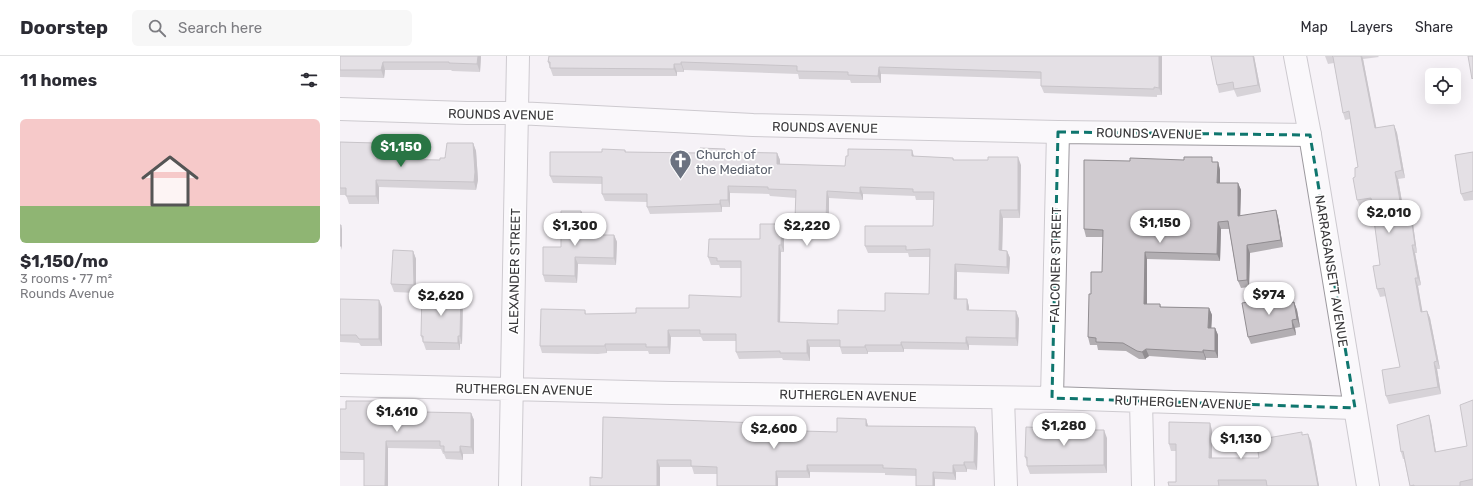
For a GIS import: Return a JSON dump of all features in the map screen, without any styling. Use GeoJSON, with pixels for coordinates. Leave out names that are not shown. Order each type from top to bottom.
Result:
{"type":"FeatureCollection","features":[{"type":"Feature","properties":{"kind":"street","name":"ALEXANDER STREET"},"geometry":{"type":"LineString","coordinates":[[510,486],[518,56]]}},
{"type":"Feature","properties":{"kind":"street","name":"NARRAGANSETT AVENUE"},"geometry":{"type":"LineString","coordinates":[[1295,56],[1310,135],[1368,486]]}},
{"type":"Feature","properties":{"kind":"street","name":"ROUNDS AVENUE"},"geometry":{"type":"LineString","coordinates":[[340,109],[467,114],[517,113],[753,125],[1058,132],[1310,135]]}},
{"type":"Feature","properties":{"kind":"street","name":"FALCONER STREET"},"geometry":{"type":"LineString","coordinates":[[1052,398],[1058,132]]}},
{"type":"Feature","properties":{"kind":"street","name":"RUTHERGLEN AVENUE"},"geometry":{"type":"LineString","coordinates":[[340,385],[1052,398],[1355,408]]}},
{"type":"Feature","properties":{"kind":"street"},"geometry":{"type":"LineString","coordinates":[[1003,398],[1006,486]]}},
{"type":"Feature","properties":{"kind":"street"},"geometry":{"type":"LineString","coordinates":[[1141,401],[1143,486]]}},
{"type":"Feature","properties":{"kind":"highlighted area"},"geometry":{"type":"Polygon","coordinates":[[[1058,132],[1310,135],[1355,408],[1052,398],[1058,132]]]}},
{"type":"Feature","properties":{"kind":"building"},"geometry":{"type":"Polygon","coordinates":[[[340,56],[478,56],[477,64],[449,62],[383,62],[381,70],[340,70],[340,56]]]}},
{"type":"Feature","properties":{"kind":"building"},"geometry":{"type":"Polygon","coordinates":[[[549,56],[1159,56],[1159,88],[1041,86],[1041,72],[879,67],[878,76],[848,75],[848,72],[797,71],[797,66],[681,62],[681,64],[674,64],[674,69],[550,68],[550,62],[548,62],[549,56]]]}},
{"type":"Feature","properties":{"kind":"building"},"geometry":{"type":"Polygon","coordinates":[[[1211,56],[1253,56],[1258,85],[1234,89],[1233,82],[1217,85],[1211,56]]]}},
{"type":"Feature","properties":{"kind":"building"},"geometry":{"type":"Polygon","coordinates":[[[1332,56],[1361,56],[1375,128],[1394,125],[1402,170],[1395,172],[1403,218],[1411,217],[1415,245],[1412,245],[1418,278],[1415,278],[1421,312],[1427,311],[1437,361],[1434,362],[1438,387],[1386,396],[1382,370],[1400,367],[1384,288],[1377,289],[1373,266],[1380,265],[1371,198],[1357,200],[1353,178],[1355,177],[1355,168],[1358,167],[1349,111],[1343,113],[1332,56]]]}},
{"type":"Feature","properties":{"kind":"building"},"geometry":{"type":"Polygon","coordinates":[[[1468,56],[1473,56],[1472,79],[1468,56]]]}},
{"type":"Feature","properties":{"kind":"building"},"geometry":{"type":"Polygon","coordinates":[[[340,142],[375,143],[377,159],[440,160],[440,158],[445,158],[447,143],[473,143],[475,172],[474,182],[376,180],[376,196],[346,196],[346,188],[340,188],[340,142]]]}},
{"type":"Feature","properties":{"kind":"building"},"geometry":{"type":"Polygon","coordinates":[[[700,148],[725,149],[725,152],[777,153],[777,164],[845,166],[846,156],[848,156],[848,149],[912,150],[912,156],[953,158],[953,160],[988,160],[988,157],[1018,157],[1018,210],[1000,210],[999,250],[1007,251],[1007,267],[955,264],[954,299],[967,299],[967,310],[1016,311],[1016,338],[966,337],[966,343],[901,342],[901,345],[865,345],[865,347],[840,347],[840,340],[807,340],[807,353],[780,353],[780,351],[736,352],[736,334],[700,334],[700,330],[668,330],[668,347],[646,347],[646,344],[605,344],[605,346],[540,346],[541,309],[585,310],[585,314],[636,313],[636,308],[689,308],[689,295],[741,297],[741,261],[717,261],[717,258],[708,257],[709,239],[760,239],[760,224],[782,224],[781,245],[779,245],[778,322],[838,324],[838,310],[885,311],[885,293],[929,294],[930,249],[906,250],[906,246],[865,246],[865,226],[933,226],[934,192],[913,192],[913,189],[860,187],[860,193],[827,191],[826,219],[795,219],[796,190],[768,189],[768,187],[728,186],[728,200],[720,200],[720,204],[647,207],[647,194],[602,194],[602,177],[550,176],[550,152],[602,152],[602,149],[625,150],[625,152],[700,153],[700,148]]]}},
{"type":"Feature","properties":{"kind":"building"},"geometry":{"type":"Polygon","coordinates":[[[1473,152],[1473,191],[1461,194],[1455,155],[1473,152]]]}},
{"type":"Feature","properties":{"kind":"building"},"geometry":{"type":"Polygon","coordinates":[[[1184,157],[1212,157],[1212,162],[1218,162],[1217,183],[1238,183],[1238,216],[1276,210],[1281,240],[1247,245],[1247,280],[1238,281],[1228,221],[1218,222],[1217,254],[1145,252],[1144,304],[1160,304],[1160,307],[1209,308],[1208,328],[1215,328],[1215,351],[1203,350],[1203,352],[1146,349],[1142,352],[1137,351],[1123,343],[1096,342],[1096,338],[1088,337],[1089,294],[1091,294],[1091,272],[1102,272],[1103,230],[1084,229],[1084,160],[1130,161],[1130,158],[1184,160],[1184,157]]]}},
{"type":"Feature","properties":{"kind":"building"},"geometry":{"type":"Polygon","coordinates":[[[561,211],[581,211],[581,235],[614,235],[614,258],[575,257],[575,276],[543,275],[543,247],[561,247],[561,211]]]}},
{"type":"Feature","properties":{"kind":"building"},"geometry":{"type":"Polygon","coordinates":[[[341,225],[341,246],[340,246],[341,225]]]}},
{"type":"Feature","properties":{"kind":"building"},"geometry":{"type":"Polygon","coordinates":[[[393,250],[413,251],[414,285],[391,284],[393,250]]]}},
{"type":"Feature","properties":{"kind":"building"},"geometry":{"type":"Polygon","coordinates":[[[422,291],[461,292],[460,336],[458,336],[458,343],[423,342],[423,336],[421,336],[422,291]]]}},
{"type":"Feature","properties":{"kind":"building"},"geometry":{"type":"Polygon","coordinates":[[[1280,297],[1281,300],[1288,298],[1289,303],[1294,302],[1297,319],[1292,320],[1293,328],[1248,337],[1242,303],[1280,297]]]}},
{"type":"Feature","properties":{"kind":"building"},"geometry":{"type":"Polygon","coordinates":[[[340,299],[379,300],[379,339],[359,339],[356,335],[340,335],[340,299]]]}},
{"type":"Feature","properties":{"kind":"building"},"geometry":{"type":"Polygon","coordinates":[[[1473,400],[1473,479],[1460,482],[1460,486],[1410,486],[1403,451],[1401,452],[1397,425],[1429,415],[1435,452],[1467,446],[1460,405],[1473,400]]]}},
{"type":"Feature","properties":{"kind":"building"},"geometry":{"type":"Polygon","coordinates":[[[346,401],[376,401],[376,411],[471,413],[471,447],[460,446],[460,452],[444,452],[444,446],[440,446],[440,441],[386,441],[385,486],[364,486],[364,453],[340,452],[340,409],[346,409],[346,401]]]}},
{"type":"Feature","properties":{"kind":"building"},"geometry":{"type":"Polygon","coordinates":[[[603,417],[758,423],[768,424],[768,430],[837,432],[837,418],[866,419],[866,426],[975,427],[974,462],[964,462],[964,465],[953,465],[953,473],[933,472],[933,486],[916,486],[916,469],[883,468],[883,465],[807,465],[807,471],[776,471],[776,486],[717,486],[717,467],[691,466],[691,460],[657,460],[657,486],[590,486],[590,477],[602,478],[603,417]]]}},
{"type":"Feature","properties":{"kind":"building"},"geometry":{"type":"Polygon","coordinates":[[[1169,422],[1210,423],[1209,458],[1259,458],[1256,440],[1302,432],[1302,435],[1308,434],[1318,486],[1267,486],[1266,480],[1218,480],[1219,486],[1169,486],[1168,482],[1176,482],[1176,444],[1169,444],[1169,422]]]}},
{"type":"Feature","properties":{"kind":"building"},"geometry":{"type":"Polygon","coordinates":[[[1026,427],[1053,428],[1053,430],[1104,430],[1104,465],[1027,466],[1027,457],[1025,457],[1026,427]]]}},
{"type":"Feature","properties":{"kind":"place","name":"Church of the Mediator"},"geometry":{"type":"Point","coordinates":[681,180]}}]}
